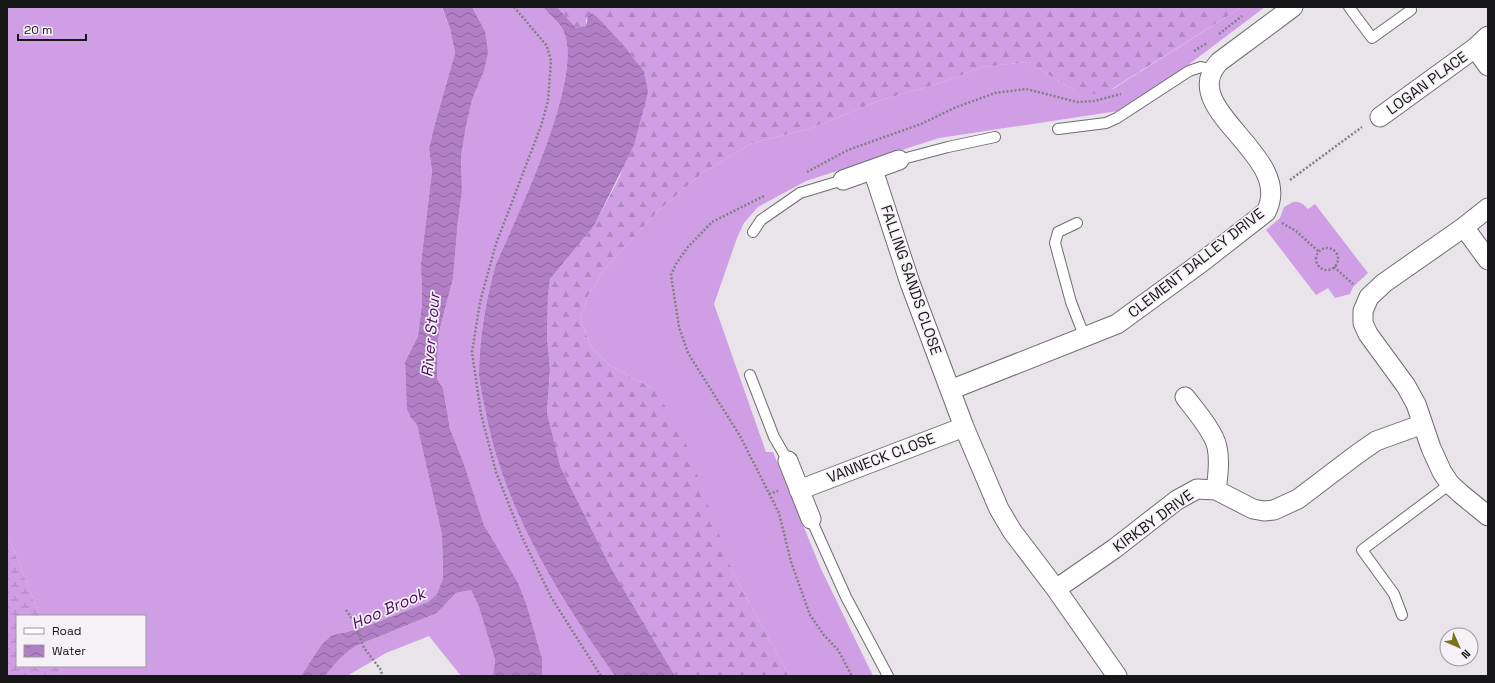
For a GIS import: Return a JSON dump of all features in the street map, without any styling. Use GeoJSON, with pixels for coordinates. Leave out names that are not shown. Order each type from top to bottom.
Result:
{"type":"FeatureCollection","features":[{"type":"Feature","properties":{"kind":"street"},"geometry":{"type":"LineString","coordinates":[[1212,70],[1219,62],[1293,7]]}},
{"type":"Feature","properties":{"kind":"street","name":"LOGAN PLACE"},"geometry":{"type":"LineString","coordinates":[[1380,118],[1481,42],[1488,66]]}},
{"type":"Feature","properties":{"kind":"street","name":"CLEMENT DALLEY DRIVE"},"geometry":{"type":"LineString","coordinates":[[950,390],[1085,338],[1117,324],[1202,262],[1266,212],[1271,193],[1270,182],[1266,170],[1217,108],[1209,91],[1212,70]]}},
{"type":"Feature","properties":{"kind":"street"},"geometry":{"type":"LineString","coordinates":[[843,180],[899,160]]}},
{"type":"Feature","properties":{"kind":"street","name":"FALLING SANDS CLOSE"},"geometry":{"type":"LineString","coordinates":[[873,170],[910,283],[964,427],[999,509],[1012,531],[1056,589],[1117,676]]}},
{"type":"Feature","properties":{"kind":"street"},"geometry":{"type":"LineString","coordinates":[[1488,208],[1464,228],[1384,283],[1369,297],[1363,311],[1363,323],[1368,334],[1406,386],[1416,404],[1431,448],[1442,472],[1450,484],[1488,516]]}},
{"type":"Feature","properties":{"kind":"street"},"geometry":{"type":"LineString","coordinates":[[1464,228],[1488,260]]}},
{"type":"Feature","properties":{"kind":"street"},"geometry":{"type":"LineString","coordinates":[[1185,397],[1208,428],[1217,446],[1219,470],[1216,490]]}},
{"type":"Feature","properties":{"kind":"street","name":"KIRKBY DRIVE"},"geometry":{"type":"LineString","coordinates":[[1056,589],[1114,549],[1177,500],[1197,489],[1216,490],[1253,509],[1264,511],[1274,510],[1298,499],[1356,455],[1376,442],[1424,424]]}},
{"type":"Feature","properties":{"kind":"street","name":"VANNECK CLOSE"},"geometry":{"type":"LineString","coordinates":[[799,490],[964,427]]}},
{"type":"Feature","properties":{"kind":"street"},"geometry":{"type":"LineString","coordinates":[[788,461],[811,519]]}},
{"type":"Feature","properties":{"kind":"lane"},"geometry":{"type":"LineString","coordinates":[[1349,7],[1372,38],[1411,10]]}},
{"type":"Feature","properties":{"kind":"lane"},"geometry":{"type":"LineString","coordinates":[[1058,129],[1106,123],[1117,118],[1188,71],[1201,67],[1212,70]]}},
{"type":"Feature","properties":{"kind":"lane"},"geometry":{"type":"LineString","coordinates":[[899,160],[948,147],[995,137]]}},
{"type":"Feature","properties":{"kind":"lane"},"geometry":{"type":"LineString","coordinates":[[753,232],[761,220],[800,193],[843,180]]}},
{"type":"Feature","properties":{"kind":"lane"},"geometry":{"type":"LineString","coordinates":[[1077,223],[1058,232],[1055,243],[1071,302],[1085,338]]}},
{"type":"Feature","properties":{"kind":"lane"},"geometry":{"type":"LineString","coordinates":[[750,375],[774,437],[788,461]]}},
{"type":"Feature","properties":{"kind":"lane"},"geometry":{"type":"LineString","coordinates":[[1402,615],[1394,594],[1362,550],[1450,484]]}},
{"type":"Feature","properties":{"kind":"lane"},"geometry":{"type":"LineString","coordinates":[[811,519],[846,597],[888,676]]}},
{"type":"Feature","properties":{"kind":"path"},"geometry":{"type":"LineString","coordinates":[[514,7],[547,46],[551,61],[549,90],[548,101],[541,126],[496,244],[480,302],[472,352],[480,414],[496,472],[521,535],[551,597],[601,676]]}},
{"type":"Feature","properties":{"kind":"path"},"geometry":{"type":"LineString","coordinates":[[1215,36],[1243,15]]}},
{"type":"Feature","properties":{"kind":"path"},"geometry":{"type":"LineString","coordinates":[[1191,53],[1209,41]]}},
{"type":"Feature","properties":{"kind":"path"},"geometry":{"type":"LineString","coordinates":[[804,174],[848,150],[921,124],[954,108],[995,93],[1026,89],[1077,102],[1094,102],[1126,91]]}},
{"type":"Feature","properties":{"kind":"path"},"geometry":{"type":"LineString","coordinates":[[1271,193],[1370,121],[1380,118]]}},
{"type":"Feature","properties":{"kind":"path"},"geometry":{"type":"LineString","coordinates":[[765,195],[712,222],[687,248],[676,264],[671,275],[678,327],[688,353],[740,436],[779,513],[791,562],[810,616],[824,635],[838,650],[852,676]]}},
{"type":"Feature","properties":{"kind":"path"},"geometry":{"type":"LineString","coordinates":[[1266,212],[1287,227],[1296,231],[1318,252]]}},
{"type":"Feature","properties":{"kind":"path"},"geometry":{"type":"LineString","coordinates":[[1329,248],[1335,252],[1338,259],[1337,263],[1334,267],[1326,270],[1319,267],[1316,261],[1318,252],[1329,248]]}},
{"type":"Feature","properties":{"kind":"path"},"geometry":{"type":"LineString","coordinates":[[1334,267],[1369,297]]}},
{"type":"Feature","properties":{"kind":"path"},"geometry":{"type":"LineString","coordinates":[[346,610],[356,623],[364,648],[381,670],[382,676]]}},
{"type":"Feature","properties":{"kind":"green space"},"geometry":{"type":"Polygon","coordinates":[[[7,7],[442,8],[450,28],[455,53],[429,149],[432,171],[421,263],[422,303],[418,336],[405,362],[411,418],[417,425],[442,535],[443,578],[437,594],[428,602],[370,625],[332,635],[321,645],[301,676],[63,676],[59,667],[146,667],[146,615],[40,615],[7,533],[7,7]]]}},
{"type":"Feature","properties":{"kind":"green space"},"geometry":{"type":"Polygon","coordinates":[[[472,7],[543,7],[563,30],[568,51],[565,80],[546,147],[496,264],[484,319],[480,347],[479,375],[486,414],[495,450],[506,485],[520,519],[555,584],[594,646],[615,676],[542,676],[542,658],[527,606],[517,583],[484,525],[463,461],[450,429],[443,388],[437,379],[438,340],[453,279],[462,192],[461,157],[472,100],[484,71],[485,31],[472,7]]]}},
{"type":"Feature","properties":{"kind":"green space"},"geometry":{"type":"Polygon","coordinates":[[[557,7],[1242,7],[1112,89],[1095,94],[1075,91],[1028,62],[983,67],[940,83],[878,101],[809,129],[752,143],[701,174],[657,212],[604,270],[588,296],[580,318],[591,347],[609,365],[652,388],[679,425],[733,573],[789,676],[675,676],[611,568],[559,464],[547,413],[550,369],[547,338],[550,279],[594,226],[620,176],[644,71],[606,26],[586,19],[586,26],[576,29],[557,7]]]}},
{"type":"Feature","properties":{"kind":"green space"},"geometry":{"type":"Polygon","coordinates":[[[1242,7],[1265,7],[1188,65],[1118,111],[939,138],[806,181],[758,207],[744,223],[737,238],[714,304],[766,452],[773,452],[821,569],[873,676],[789,676],[733,573],[652,388],[609,365],[591,347],[580,318],[588,296],[604,270],[657,212],[701,174],[752,143],[809,129],[878,101],[940,83],[983,67],[1028,62],[1075,91],[1113,89],[1242,7]]]}},
{"type":"Feature","properties":{"kind":"green space"},"geometry":{"type":"Polygon","coordinates":[[[1293,202],[1301,203],[1308,209],[1315,204],[1368,273],[1353,287],[1350,294],[1335,298],[1328,288],[1316,295],[1266,230],[1280,218],[1284,207],[1293,202]]]}},
{"type":"Feature","properties":{"kind":"green space"},"geometry":{"type":"Polygon","coordinates":[[[7,533],[40,615],[16,615],[16,667],[59,667],[63,676],[7,676],[7,533]]]}},
{"type":"Feature","properties":{"kind":"green space"},"geometry":{"type":"Polygon","coordinates":[[[471,590],[480,609],[495,660],[493,676],[461,676],[429,636],[386,653],[347,676],[325,676],[339,660],[355,646],[437,613],[456,593],[471,590]]]}},
{"type":"Feature","properties":{"kind":"water","name":"River Stour"},"geometry":{"type":"Polygon","coordinates":[[[442,7],[472,7],[485,31],[488,52],[484,71],[472,100],[461,157],[462,192],[453,279],[438,340],[437,379],[443,388],[450,429],[463,461],[484,525],[518,583],[527,606],[542,658],[542,676],[493,676],[495,660],[479,607],[471,590],[456,593],[437,613],[355,646],[339,660],[325,676],[301,676],[321,645],[332,635],[370,625],[428,602],[437,594],[443,578],[442,535],[417,425],[411,418],[407,409],[405,362],[418,336],[422,303],[421,263],[432,171],[429,149],[455,53],[450,28],[442,7]]]}},
{"type":"Feature","properties":{"kind":"water"},"geometry":{"type":"Polygon","coordinates":[[[543,7],[557,7],[576,28],[586,26],[589,12],[596,16],[626,48],[644,71],[648,92],[634,145],[594,226],[550,279],[547,338],[550,369],[547,413],[560,466],[611,568],[675,676],[615,676],[594,646],[555,584],[520,519],[506,485],[495,450],[481,390],[479,375],[480,348],[486,305],[492,277],[496,264],[546,147],[565,80],[568,51],[563,30],[543,7]]]}},
{"type":"Feature","properties":{"kind":"water label","name":"Hoo Brook"},"geometry":{"type":"Point","coordinates":[388,608]}}]}
